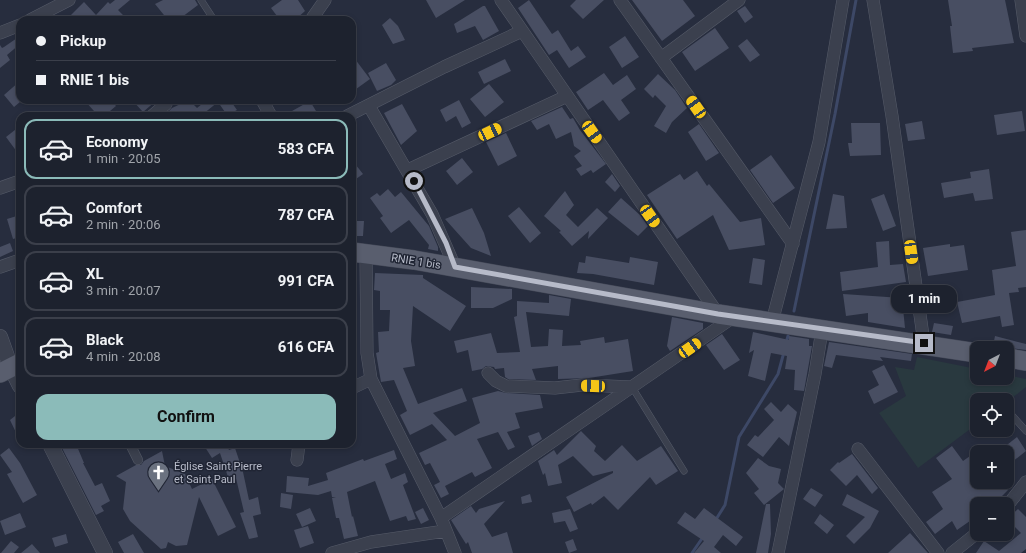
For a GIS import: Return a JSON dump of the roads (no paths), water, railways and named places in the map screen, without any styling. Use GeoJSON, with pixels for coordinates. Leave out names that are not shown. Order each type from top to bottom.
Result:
{"type":"FeatureCollection","features":[{"type":"Feature","properties":{"kind":"main road","name":"RNIE 1 bis"},"geometry":{"type":"LineString","coordinates":[[359,253],[455,267],[726,315],[822,330],[924,343],[970,352]]}},
{"type":"Feature","properties":{"kind":"main road"},"geometry":{"type":"LineString","coordinates":[[1014,359],[1026,362]]}},
{"type":"Feature","properties":{"kind":"street"},"geometry":{"type":"LineString","coordinates":[[38,16],[68,0]]}},
{"type":"Feature","properties":{"kind":"street"},"geometry":{"type":"LineString","coordinates":[[314,16],[325,0]]}},
{"type":"Feature","properties":{"kind":"street"},"geometry":{"type":"LineString","coordinates":[[441,518],[632,387],[726,315],[567,96],[501,0]]}},
{"type":"Feature","properties":{"kind":"street"},"geometry":{"type":"LineString","coordinates":[[620,0],[793,244]]}},
{"type":"Feature","properties":{"kind":"street"},"geometry":{"type":"LineString","coordinates":[[661,58],[739,0]]}},
{"type":"Feature","properties":{"kind":"street"},"geometry":{"type":"LineString","coordinates":[[772,322],[819,142],[843,0]]}},
{"type":"Feature","properties":{"kind":"street"},"geometry":{"type":"LineString","coordinates":[[873,0],[892,116],[924,343]]}},
{"type":"Feature","properties":{"kind":"street"},"geometry":{"type":"LineString","coordinates":[[1021,0],[1026,36]]}},
{"type":"Feature","properties":{"kind":"street"},"geometry":{"type":"LineString","coordinates":[[0,33],[16,27]]}},
{"type":"Feature","properties":{"kind":"street"},"geometry":{"type":"LineString","coordinates":[[356,112],[444,67],[522,31]]}},
{"type":"Feature","properties":{"kind":"street"},"geometry":{"type":"LineString","coordinates":[[408,170],[567,96]]}},
{"type":"Feature","properties":{"kind":"street"},"geometry":{"type":"LineString","coordinates":[[157,112],[166,104]]}},
{"type":"Feature","properties":{"kind":"street"},"geometry":{"type":"LineString","coordinates":[[369,106],[408,170],[446,243],[455,267]]}},
{"type":"Feature","properties":{"kind":"street"},"geometry":{"type":"LineString","coordinates":[[0,188],[16,182]]}},
{"type":"Feature","properties":{"kind":"street"},"geometry":{"type":"LineString","coordinates":[[359,253],[370,379],[441,518],[455,553]]}},
{"type":"Feature","properties":{"kind":"street"},"geometry":{"type":"LineString","coordinates":[[0,267],[16,261]]}},
{"type":"Feature","properties":{"kind":"street"},"geometry":{"type":"LineString","coordinates":[[778,553],[815,374],[822,330]]}},
{"type":"Feature","properties":{"kind":"street"},"geometry":{"type":"LineString","coordinates":[[0,337],[10,368],[16,379]]}},
{"type":"Feature","properties":{"kind":"street"},"geometry":{"type":"LineString","coordinates":[[488,373],[496,381],[506,386],[555,388],[582,385],[632,387]]}},
{"type":"Feature","properties":{"kind":"street"},"geometry":{"type":"LineString","coordinates":[[356,386],[370,379]]}},
{"type":"Feature","properties":{"kind":"street"},"geometry":{"type":"LineString","coordinates":[[52,448],[105,553]]}},
{"type":"Feature","properties":{"kind":"street"},"geometry":{"type":"LineString","coordinates":[[132,448],[138,460]]}},
{"type":"Feature","properties":{"kind":"street"},"geometry":{"type":"LineString","coordinates":[[297,460],[298,448]]}},
{"type":"Feature","properties":{"kind":"street"},"geometry":{"type":"LineString","coordinates":[[858,450],[938,553]]}},
{"type":"Feature","properties":{"kind":"street"},"geometry":{"type":"LineString","coordinates":[[1014,497],[1026,482]]}},
{"type":"Feature","properties":{"kind":"street"},"geometry":{"type":"LineString","coordinates":[[332,553],[370,542],[445,531]]}},
{"type":"Feature","properties":{"kind":"street"},"geometry":{"type":"LineString","coordinates":[[952,553],[970,539]]}},
{"type":"Feature","properties":{"kind":"lane"},"geometry":{"type":"LineString","coordinates":[[201,0],[211,16]]}},
{"type":"Feature","properties":{"kind":"lane"},"geometry":{"type":"LineString","coordinates":[[632,387],[684,471]]}},
{"type":"Feature","properties":{"kind":"lane"},"geometry":{"type":"LineString","coordinates":[[1014,418],[1026,431]]}},
{"type":"Feature","properties":{"kind":"waterway"},"geometry":{"type":"LineString","coordinates":[[794,311],[835,114],[856,0]]}},
{"type":"Feature","properties":{"kind":"waterway"},"geometry":{"type":"LineString","coordinates":[[786,343],[788,336]]}},
{"type":"Feature","properties":{"kind":"waterway"},"geometry":{"type":"LineString","coordinates":[[715,521],[725,505],[739,437],[778,374],[784,352]]}},
{"type":"Feature","properties":{"kind":"waterway"},"geometry":{"type":"LineString","coordinates":[[692,553],[703,537]]}},
{"type":"Feature","properties":{"kind":"place","name":"Église Saint Pierre et Saint Paul"},"geometry":{"type":"Point","coordinates":[159,492]}}]}
